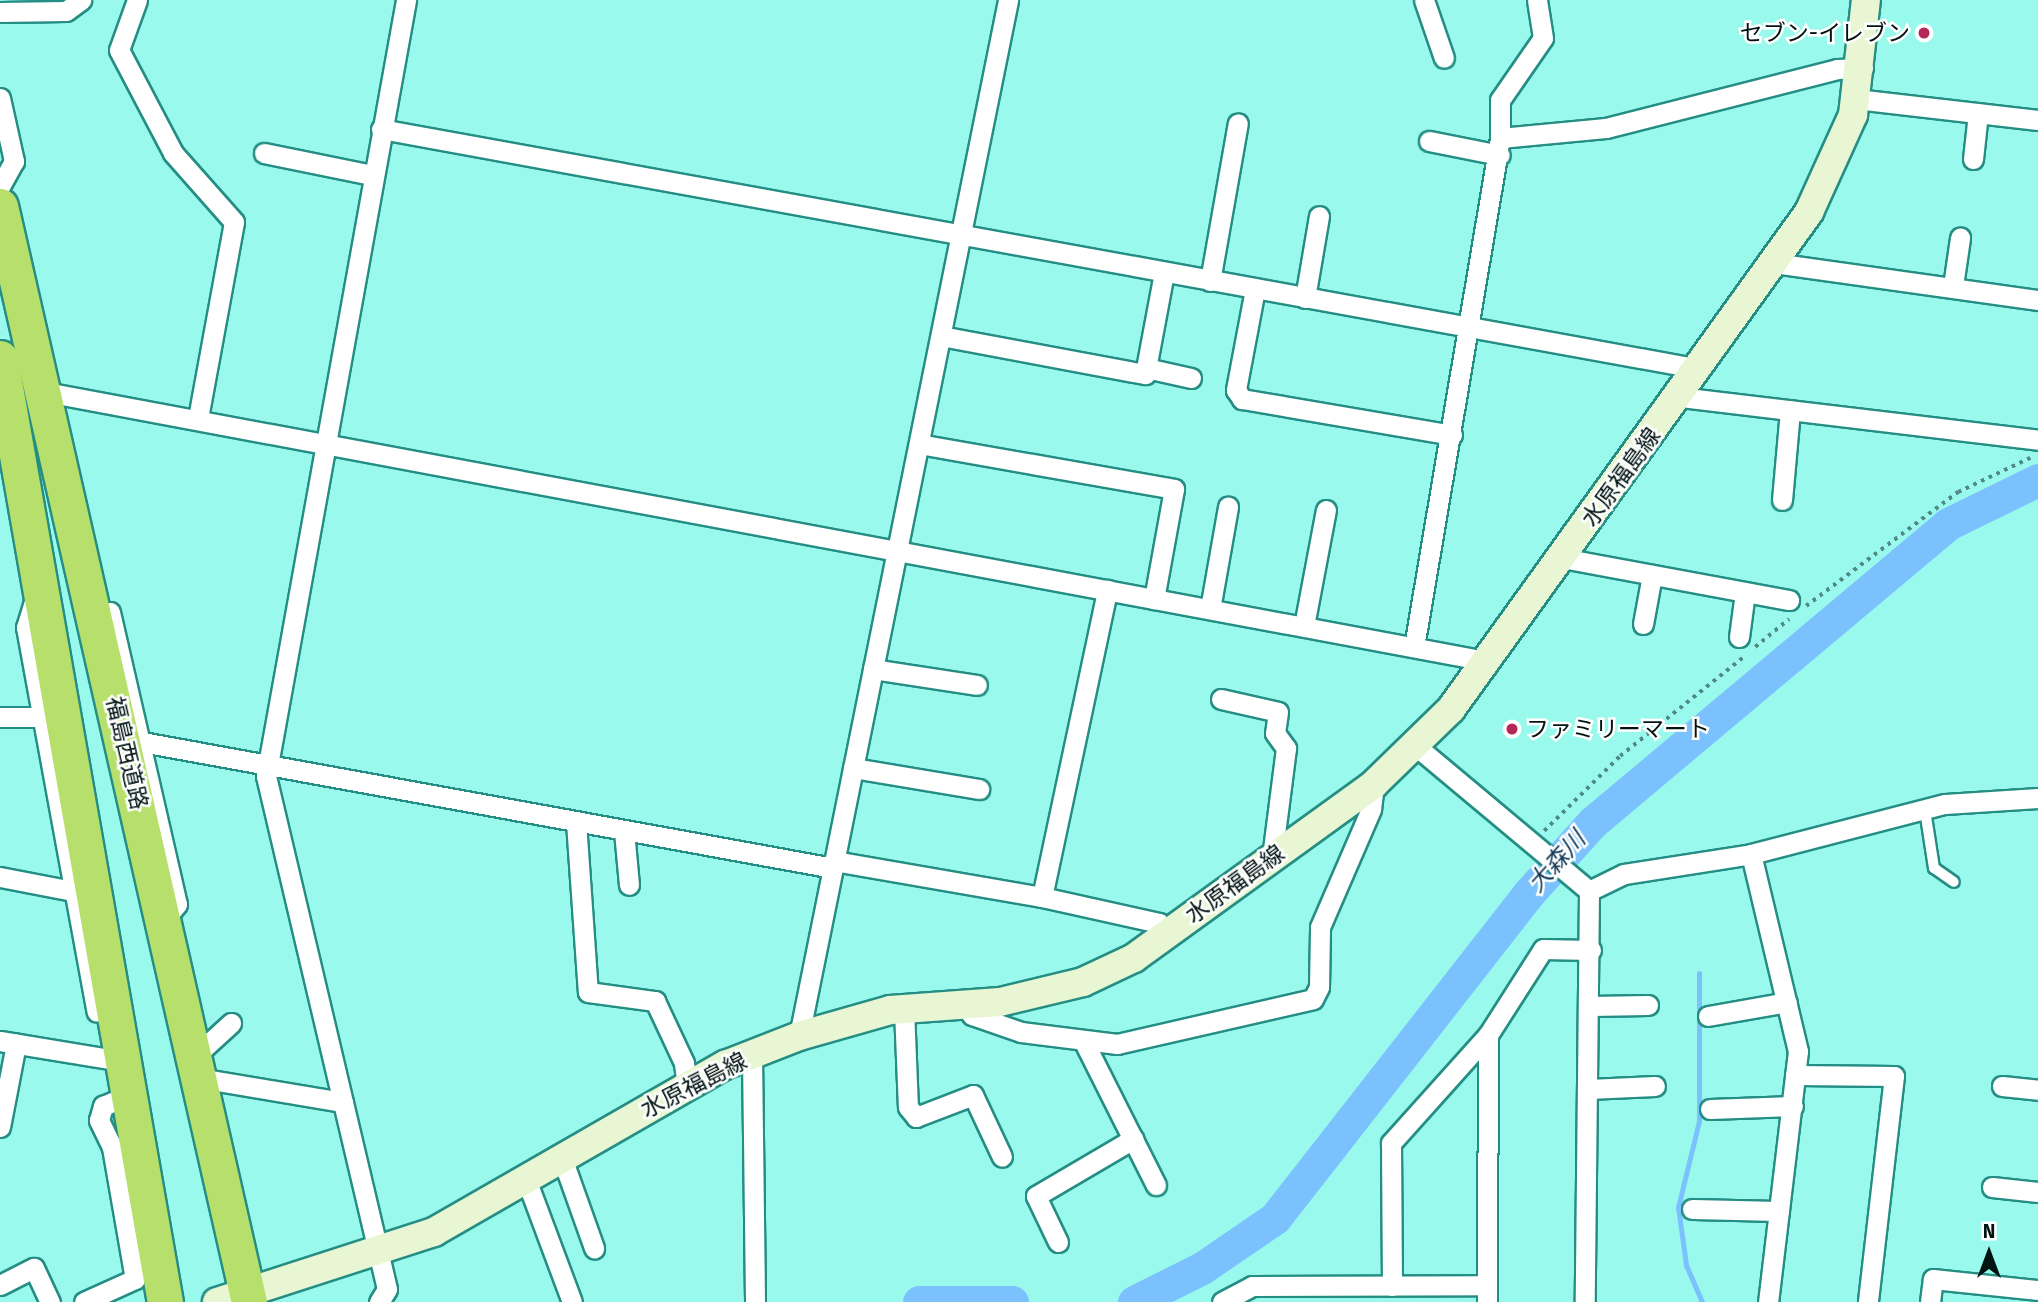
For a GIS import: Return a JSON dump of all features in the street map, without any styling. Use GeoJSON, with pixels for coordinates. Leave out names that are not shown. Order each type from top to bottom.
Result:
{"type":"FeatureCollection","features":[{"type":"Feature","properties":{"kind":"highway","name":"福島西道路"},"geometry":{"type":"LineString","coordinates":[[0,206],[11,379],[40,586],[165,1302]]}},
{"type":"Feature","properties":{"kind":"highway","name":"福島西道路"},"geometry":{"type":"LineString","coordinates":[[11,379],[79,548],[166,918],[197,1067],[238,1299]]}},
{"type":"Feature","properties":{"kind":"main road","name":"水原福島線"},"geometry":{"type":"LineString","coordinates":[[238,1299],[433,1232],[687,1086],[799,1036],[904,1009],[1058,991],[1134,958],[1374,784],[1417,747],[1486,661],[1700,369],[1826,185],[1856,99],[1863,68],[1866,0]]}},
{"type":"Feature","properties":{"kind":"street"},"geometry":{"type":"LineString","coordinates":[[0,12],[66,10],[81,0]]}},
{"type":"Feature","properties":{"kind":"street"},"geometry":{"type":"LineString","coordinates":[[137,0],[118,50],[173,153],[234,222],[198,418]]}},
{"type":"Feature","properties":{"kind":"street"},"geometry":{"type":"LineString","coordinates":[[383,1296],[378,1253],[266,767],[406,0]]}},
{"type":"Feature","properties":{"kind":"street"},"geometry":{"type":"LineString","coordinates":[[799,1036],[1008,0]]}},
{"type":"Feature","properties":{"kind":"street"},"geometry":{"type":"LineString","coordinates":[[1424,0],[1444,58]]}},
{"type":"Feature","properties":{"kind":"street"},"geometry":{"type":"LineString","coordinates":[[1414,648],[1471,328],[1500,146],[1500,100],[1543,38],[1537,0]]}},
{"type":"Feature","properties":{"kind":"street"},"geometry":{"type":"LineString","coordinates":[[1429,141],[1500,146],[1606,128],[1863,68]]}},
{"type":"Feature","properties":{"kind":"street"},"geometry":{"type":"LineString","coordinates":[[0,98],[13,161],[0,186]]}},
{"type":"Feature","properties":{"kind":"street"},"geometry":{"type":"LineString","coordinates":[[1856,99],[2038,120]]}},
{"type":"Feature","properties":{"kind":"street"},"geometry":{"type":"LineString","coordinates":[[1973,159],[1978,113]]}},
{"type":"Feature","properties":{"kind":"street"},"geometry":{"type":"LineString","coordinates":[[1210,281],[1238,123]]}},
{"type":"Feature","properties":{"kind":"street"},"geometry":{"type":"LineString","coordinates":[[381,128],[1700,369]]}},
{"type":"Feature","properties":{"kind":"street"},"geometry":{"type":"LineString","coordinates":[[264,153],[372,175]]}},
{"type":"Feature","properties":{"kind":"street"},"geometry":{"type":"LineString","coordinates":[[1305,298],[1319,216]]}},
{"type":"Feature","properties":{"kind":"street"},"geometry":{"type":"LineString","coordinates":[[1953,286],[1960,238]]}},
{"type":"Feature","properties":{"kind":"street"},"geometry":{"type":"LineString","coordinates":[[1774,263],[2038,300]]}},
{"type":"Feature","properties":{"kind":"street"},"geometry":{"type":"LineString","coordinates":[[941,336],[1145,374],[1164,272]]}},
{"type":"Feature","properties":{"kind":"street"},"geometry":{"type":"LineString","coordinates":[[1255,289],[1236,390],[1242,399],[1452,435]]}},
{"type":"Feature","properties":{"kind":"street"},"geometry":{"type":"LineString","coordinates":[[1146,369],[1191,378]]}},
{"type":"Feature","properties":{"kind":"street"},"geometry":{"type":"LineString","coordinates":[[11,379],[198,418],[1486,661]]}},
{"type":"Feature","properties":{"kind":"street"},"geometry":{"type":"LineString","coordinates":[[1680,397],[2038,440]]}},
{"type":"Feature","properties":{"kind":"street"},"geometry":{"type":"LineString","coordinates":[[1782,500],[1790,410]]}},
{"type":"Feature","properties":{"kind":"street"},"geometry":{"type":"LineString","coordinates":[[919,444],[1174,489],[1154,598]]}},
{"type":"Feature","properties":{"kind":"street"},"geometry":{"type":"LineString","coordinates":[[1210,609],[1228,508]]}},
{"type":"Feature","properties":{"kind":"street"},"geometry":{"type":"LineString","coordinates":[[1304,626],[1326,510]]}},
{"type":"Feature","properties":{"kind":"street"},"geometry":{"type":"LineString","coordinates":[[79,548],[98,563],[142,743],[177,904],[166,918]]}},
{"type":"Feature","properties":{"kind":"street"},"geometry":{"type":"LineString","coordinates":[[1562,558],[1789,600]]}},
{"type":"Feature","properties":{"kind":"street"},"geometry":{"type":"LineString","coordinates":[[1643,624],[1652,575]]}},
{"type":"Feature","properties":{"kind":"street"},"geometry":{"type":"LineString","coordinates":[[40,586],[26,627],[73,891],[103,1039],[122,1061]]}},
{"type":"Feature","properties":{"kind":"street"},"geometry":{"type":"LineString","coordinates":[[1042,897],[1107,590]]}},
{"type":"Feature","properties":{"kind":"street"},"geometry":{"type":"LineString","coordinates":[[1738,637],[1745,592]]}},
{"type":"Feature","properties":{"kind":"street"},"geometry":{"type":"LineString","coordinates":[[873,669],[977,685]]}},
{"type":"Feature","properties":{"kind":"street"},"geometry":{"type":"LineString","coordinates":[[1221,699],[1278,712],[1275,733],[1286,748],[1272,858]]}},
{"type":"Feature","properties":{"kind":"street"},"geometry":{"type":"LineString","coordinates":[[0,738],[2,717],[42,717]]}},
{"type":"Feature","properties":{"kind":"street"},"geometry":{"type":"LineString","coordinates":[[142,743],[624,831],[888,875],[937,877],[1159,923],[1168,933]]}},
{"type":"Feature","properties":{"kind":"street"},"geometry":{"type":"LineString","coordinates":[[1417,747],[1587,889],[1591,950],[1585,1302]]}},
{"type":"Feature","properties":{"kind":"street"},"geometry":{"type":"LineString","coordinates":[[853,768],[979,789]]}},
{"type":"Feature","properties":{"kind":"street"},"geometry":{"type":"LineString","coordinates":[[963,1004],[972,1015],[1021,1032],[1085,1044],[1117,1044],[1313,999],[1319,987],[1320,927],[1371,809],[1374,784]]}},
{"type":"Feature","properties":{"kind":"street"},"geometry":{"type":"LineString","coordinates":[[1587,889],[1624,874],[1751,854],[1925,810],[2038,798]]}},
{"type":"Feature","properties":{"kind":"street"},"geometry":{"type":"LineString","coordinates":[[576,822],[588,992],[655,1001],[687,1086]]}},
{"type":"Feature","properties":{"kind":"street"},"geometry":{"type":"LineString","coordinates":[[624,831],[629,885]]}},
{"type":"Feature","properties":{"kind":"street"},"geometry":{"type":"LineString","coordinates":[[1751,854],[1798,1051],[1768,1302]]}},
{"type":"Feature","properties":{"kind":"street"},"geometry":{"type":"LineString","coordinates":[[0,877],[73,891]]}},
{"type":"Feature","properties":{"kind":"street"},"geometry":{"type":"LineString","coordinates":[[1392,1286],[1391,1143],[1488,1035],[1543,949],[1591,950]]}},
{"type":"Feature","properties":{"kind":"street"},"geometry":{"type":"LineString","coordinates":[[1707,1017],[1787,1002]]}},
{"type":"Feature","properties":{"kind":"street"},"geometry":{"type":"LineString","coordinates":[[1590,1006],[1647,1005]]}},
{"type":"Feature","properties":{"kind":"street"},"geometry":{"type":"LineString","coordinates":[[904,1009],[908,1107],[916,1116],[973,1096],[1002,1157]]}},
{"type":"Feature","properties":{"kind":"street"},"geometry":{"type":"LineString","coordinates":[[231,1023],[197,1067],[343,1102]]}},
{"type":"Feature","properties":{"kind":"street"},"geometry":{"type":"LineString","coordinates":[[1222,1302],[1252,1286],[1392,1286],[1487,1294],[1488,1035]]}},
{"type":"Feature","properties":{"kind":"street"},"geometry":{"type":"LineString","coordinates":[[0,1127],[8,1042],[122,1061]]}},
{"type":"Feature","properties":{"kind":"street"},"geometry":{"type":"LineString","coordinates":[[1085,1044],[1156,1185]]}},
{"type":"Feature","properties":{"kind":"street"},"geometry":{"type":"LineString","coordinates":[[752,1055],[755,1302]]}},
{"type":"Feature","properties":{"kind":"street"},"geometry":{"type":"LineString","coordinates":[[1795,1075],[1894,1076],[1868,1302]]}},
{"type":"Feature","properties":{"kind":"street"},"geometry":{"type":"LineString","coordinates":[[1588,1089],[1655,1086]]}},
{"type":"Feature","properties":{"kind":"street"},"geometry":{"type":"LineString","coordinates":[[2002,1086],[2038,1090]]}},
{"type":"Feature","properties":{"kind":"street"},"geometry":{"type":"LineString","coordinates":[[84,1302],[135,1279],[112,1147],[99,1120],[103,1106],[127,1096]]}},
{"type":"Feature","properties":{"kind":"street"},"geometry":{"type":"LineString","coordinates":[[1710,1109],[1793,1106]]}},
{"type":"Feature","properties":{"kind":"street"},"geometry":{"type":"LineString","coordinates":[[1058,1242],[1037,1196],[1133,1139]]}},
{"type":"Feature","properties":{"kind":"street"},"geometry":{"type":"LineString","coordinates":[[562,1158],[594,1248]]}},
{"type":"Feature","properties":{"kind":"street"},"geometry":{"type":"LineString","coordinates":[[526,1179],[572,1302]]}},
{"type":"Feature","properties":{"kind":"street"},"geometry":{"type":"LineString","coordinates":[[1992,1187],[2038,1192]]}},
{"type":"Feature","properties":{"kind":"street"},"geometry":{"type":"LineString","coordinates":[[1692,1209],[1779,1211]]}},
{"type":"Feature","properties":{"kind":"street"},"geometry":{"type":"LineString","coordinates":[[0,1285],[34,1268],[50,1302]]}},
{"type":"Feature","properties":{"kind":"street"},"geometry":{"type":"LineString","coordinates":[[1930,1302],[1933,1279],[2038,1290]]}},
{"type":"Feature","properties":{"kind":"lane"},"geometry":{"type":"LineString","coordinates":[[1925,810],[1934,868],[1954,882]]}},
{"type":"Feature","properties":{"kind":"path"},"geometry":{"type":"LineString","coordinates":[[1536,845],[1620,756],[1786,621],[1958,492],[2038,453]]}},
{"type":"Feature","properties":{"kind":"waterway","name":"大森川"},"geometry":{"type":"LineString","coordinates":[[1134,1302],[1202,1268],[1275,1218],[1529,893],[1593,822],[1948,524],[2038,480]]}},
{"type":"Feature","properties":{"kind":"waterway"},"geometry":{"type":"LineString","coordinates":[[1699,973],[1699,1121],[1678,1207],[1686,1265],[1702,1302]]}},
{"type":"Feature","properties":{"kind":"waterway","name":"大森川"},"geometry":{"type":"LineString","coordinates":[[919,1302],[1012,1302]]}},
{"type":"Feature","properties":{"kind":"place","name":"セブン-イレブン"},"geometry":{"type":"Point","coordinates":[1924,33]}},
{"type":"Feature","properties":{"kind":"place","name":"ファミリーマート"},"geometry":{"type":"Point","coordinates":[1512,729]}}]}
